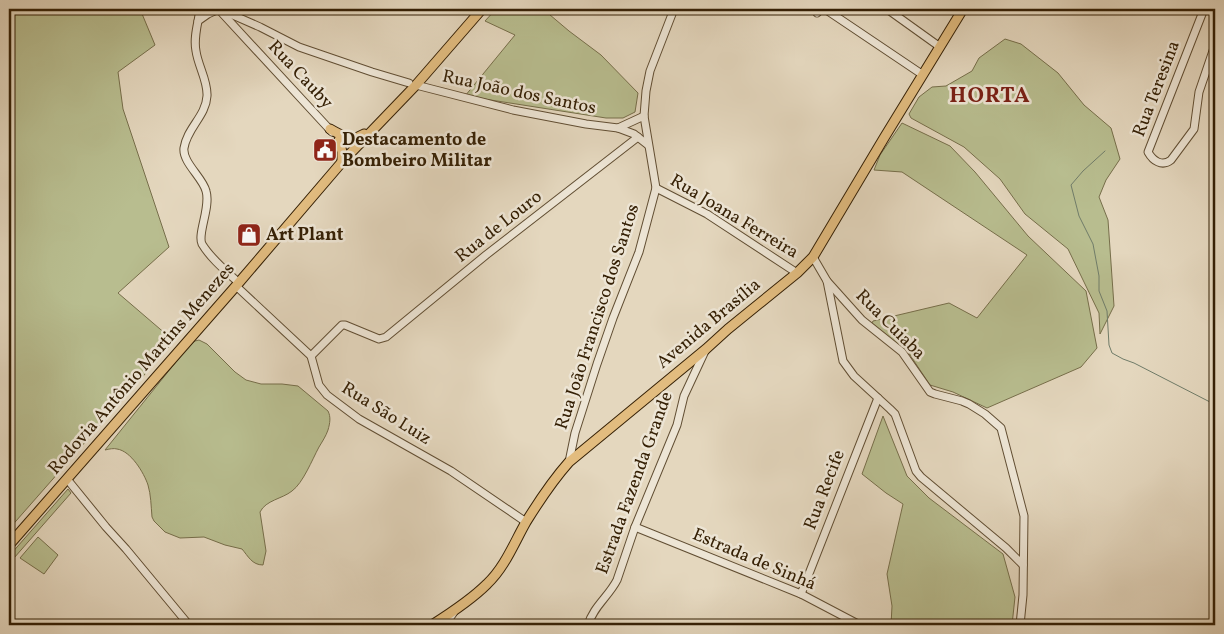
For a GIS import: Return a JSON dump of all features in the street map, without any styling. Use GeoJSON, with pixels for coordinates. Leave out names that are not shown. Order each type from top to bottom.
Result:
{"type":"FeatureCollection","features":[{"type":"Feature","properties":{"kind":"main road","name":"Rodovia Antônio Martins Menezes"},"geometry":{"type":"LineString","coordinates":[[9,545],[238,284],[342,162],[379,124],[475,9]]}},
{"type":"Feature","properties":{"kind":"main road","name":"Rodovia Antônio Martins Menezes"},"geometry":{"type":"LineString","coordinates":[[354,149],[364,134],[482,9]]}},
{"type":"Feature","properties":{"kind":"main road","name":"Avenida Brasília"},"geometry":{"type":"LineString","coordinates":[[432,625],[455,610],[488,583],[506,560],[526,522],[568,462],[797,273],[813,256],[963,9]]}},
{"type":"Feature","properties":{"kind":"main road"},"geometry":{"type":"LineString","coordinates":[[330,129],[346,138],[355,138],[364,134]]}},
{"type":"Feature","properties":{"kind":"main road"},"geometry":{"type":"LineString","coordinates":[[339,140],[342,162]]}},
{"type":"Feature","properties":{"kind":"street"},"geometry":{"type":"LineString","coordinates":[[200,9],[195,46],[207,92],[206,102],[200,119],[185,143],[184,153],[207,192],[207,212],[200,235],[201,242],[238,284],[311,356]]}},
{"type":"Feature","properties":{"kind":"street"},"geometry":{"type":"LineString","coordinates":[[198,21],[219,9]]}},
{"type":"Feature","properties":{"kind":"street","name":"Rua João dos Santos"},"geometry":{"type":"LineString","coordinates":[[219,9],[299,47],[372,72],[512,110],[618,128],[644,116]]}},
{"type":"Feature","properties":{"kind":"street","name":"Rua Cauby"},"geometry":{"type":"LineString","coordinates":[[219,9],[339,140],[354,149]]}},
{"type":"Feature","properties":{"kind":"street","name":"Rua João Francisco dos Santos"},"geometry":{"type":"LineString","coordinates":[[568,462],[575,433],[597,364],[639,252],[656,188],[644,116],[647,80],[674,9]]}},
{"type":"Feature","properties":{"kind":"street"},"geometry":{"type":"LineString","coordinates":[[826,9],[923,75]]}},
{"type":"Feature","properties":{"kind":"street"},"geometry":{"type":"LineString","coordinates":[[887,9],[940,48]]}},
{"type":"Feature","properties":{"kind":"street","name":"Rua Teresina"},"geometry":{"type":"LineString","coordinates":[[1204,9],[1148,152],[1158,162],[1166,163],[1174,156],[1193,130],[1199,92],[1215,45]]}},
{"type":"Feature","properties":{"kind":"street"},"geometry":{"type":"LineString","coordinates":[[618,128],[634,134],[648,145]]}},
{"type":"Feature","properties":{"kind":"street","name":"Rua de Louro"},"geometry":{"type":"LineString","coordinates":[[311,356],[340,326],[345,325],[379,339],[386,337],[486,255],[638,137]]}},
{"type":"Feature","properties":{"kind":"street","name":"Rua Joana Ferreira"},"geometry":{"type":"LineString","coordinates":[[656,188],[707,214],[797,273]]}},
{"type":"Feature","properties":{"kind":"street"},"geometry":{"type":"LineString","coordinates":[[813,256],[827,280],[843,361],[854,376],[894,414],[918,474],[1006,548],[1023,565]]}},
{"type":"Feature","properties":{"kind":"street","name":"Rua Cuiaba"},"geometry":{"type":"LineString","coordinates":[[827,280],[862,320],[902,352],[930,392],[962,401],[985,414],[1002,428],[1024,518],[1023,595],[1020,625]]}},
{"type":"Feature","properties":{"kind":"street","name":"Estrada Fazenda Grande"},"geometry":{"type":"LineString","coordinates":[[588,625],[592,614],[617,580],[635,528],[677,425],[685,392],[706,349]]}},
{"type":"Feature","properties":{"kind":"street","name":"Rua São Luiz"},"geometry":{"type":"LineString","coordinates":[[311,356],[319,385],[327,395],[363,421],[451,471],[526,522]]}},
{"type":"Feature","properties":{"kind":"street","name":"Rua Recife"},"geometry":{"type":"LineString","coordinates":[[801,594],[878,398]]}},
{"type":"Feature","properties":{"kind":"street"},"geometry":{"type":"LineString","coordinates":[[67,479],[188,625]]}},
{"type":"Feature","properties":{"kind":"street","name":"Estrada de Sinhá"},"geometry":{"type":"LineString","coordinates":[[635,528],[801,594],[860,625]]}},
{"type":"Feature","properties":{"kind":"street"},"geometry":{"type":"LineString","coordinates":[[445,625],[455,610]]}},
{"type":"Feature","properties":{"kind":"green space"},"geometry":{"type":"Polygon","coordinates":[[[9,9],[140,9],[155,45],[118,72],[123,109],[169,247],[118,293],[174,341],[9,529],[9,9]]]}},
{"type":"Feature","properties":{"kind":"green space"},"geometry":{"type":"Polygon","coordinates":[[[496,9],[543,9],[601,55],[638,93],[635,112],[623,118],[606,118],[465,96],[515,35],[485,21],[496,9]]]}},
{"type":"Feature","properties":{"kind":"green space"},"geometry":{"type":"Polygon","coordinates":[[[1005,39],[1021,44],[1058,73],[1084,105],[1111,128],[1120,159],[1106,180],[1099,197],[1108,220],[1114,306],[1100,334],[1099,313],[1068,249],[1025,214],[1000,179],[964,147],[911,118],[909,114],[919,97],[932,87],[946,86],[972,71],[979,58],[1005,39]]]}},
{"type":"Feature","properties":{"kind":"green space"},"geometry":{"type":"Polygon","coordinates":[[[902,123],[950,146],[975,172],[1028,236],[1086,291],[1097,348],[1081,367],[987,408],[953,392],[930,385],[908,352],[871,325],[873,321],[949,303],[977,318],[1027,255],[902,172],[874,170],[880,155],[902,123]]]}},
{"type":"Feature","properties":{"kind":"green space"},"geometry":{"type":"Polygon","coordinates":[[[199,340],[207,344],[235,372],[246,380],[261,384],[298,386],[329,413],[330,422],[327,432],[300,483],[288,494],[270,502],[260,512],[266,551],[263,565],[253,562],[242,549],[204,537],[180,538],[165,532],[152,517],[148,485],[136,463],[122,451],[114,449],[105,450],[188,347],[199,340]]]}},
{"type":"Feature","properties":{"kind":"green space"},"geometry":{"type":"Polygon","coordinates":[[[883,416],[907,476],[929,498],[1003,554],[1015,597],[1012,625],[891,625],[892,606],[887,574],[903,504],[862,474],[883,416]]]}},
{"type":"Feature","properties":{"kind":"green space"},"geometry":{"type":"Polygon","coordinates":[[[68,489],[71,493],[14,558],[10,555],[68,489]]]}},
{"type":"Feature","properties":{"kind":"green space"},"geometry":{"type":"Polygon","coordinates":[[[38,537],[58,555],[44,574],[20,558],[38,537]]]}},
{"type":"Feature","properties":{"kind":"waterway"},"geometry":{"type":"LineString","coordinates":[[1105,151],[1071,185],[1079,216],[1093,244],[1099,276],[1099,291],[1107,311],[1109,345],[1112,353],[1215,406]]}},
{"type":"Feature","properties":{"kind":"place","name":"Destacamento de Bombeiro Militar"},"geometry":{"type":"Point","coordinates":[325,150]}},
{"type":"Feature","properties":{"kind":"place","name":"Art Plant"},"geometry":{"type":"Point","coordinates":[249,235]}},
{"type":"Feature","properties":{"kind":"district","name":"HORTA"},"geometry":{"type":"Point","coordinates":[990,96]}}]}
